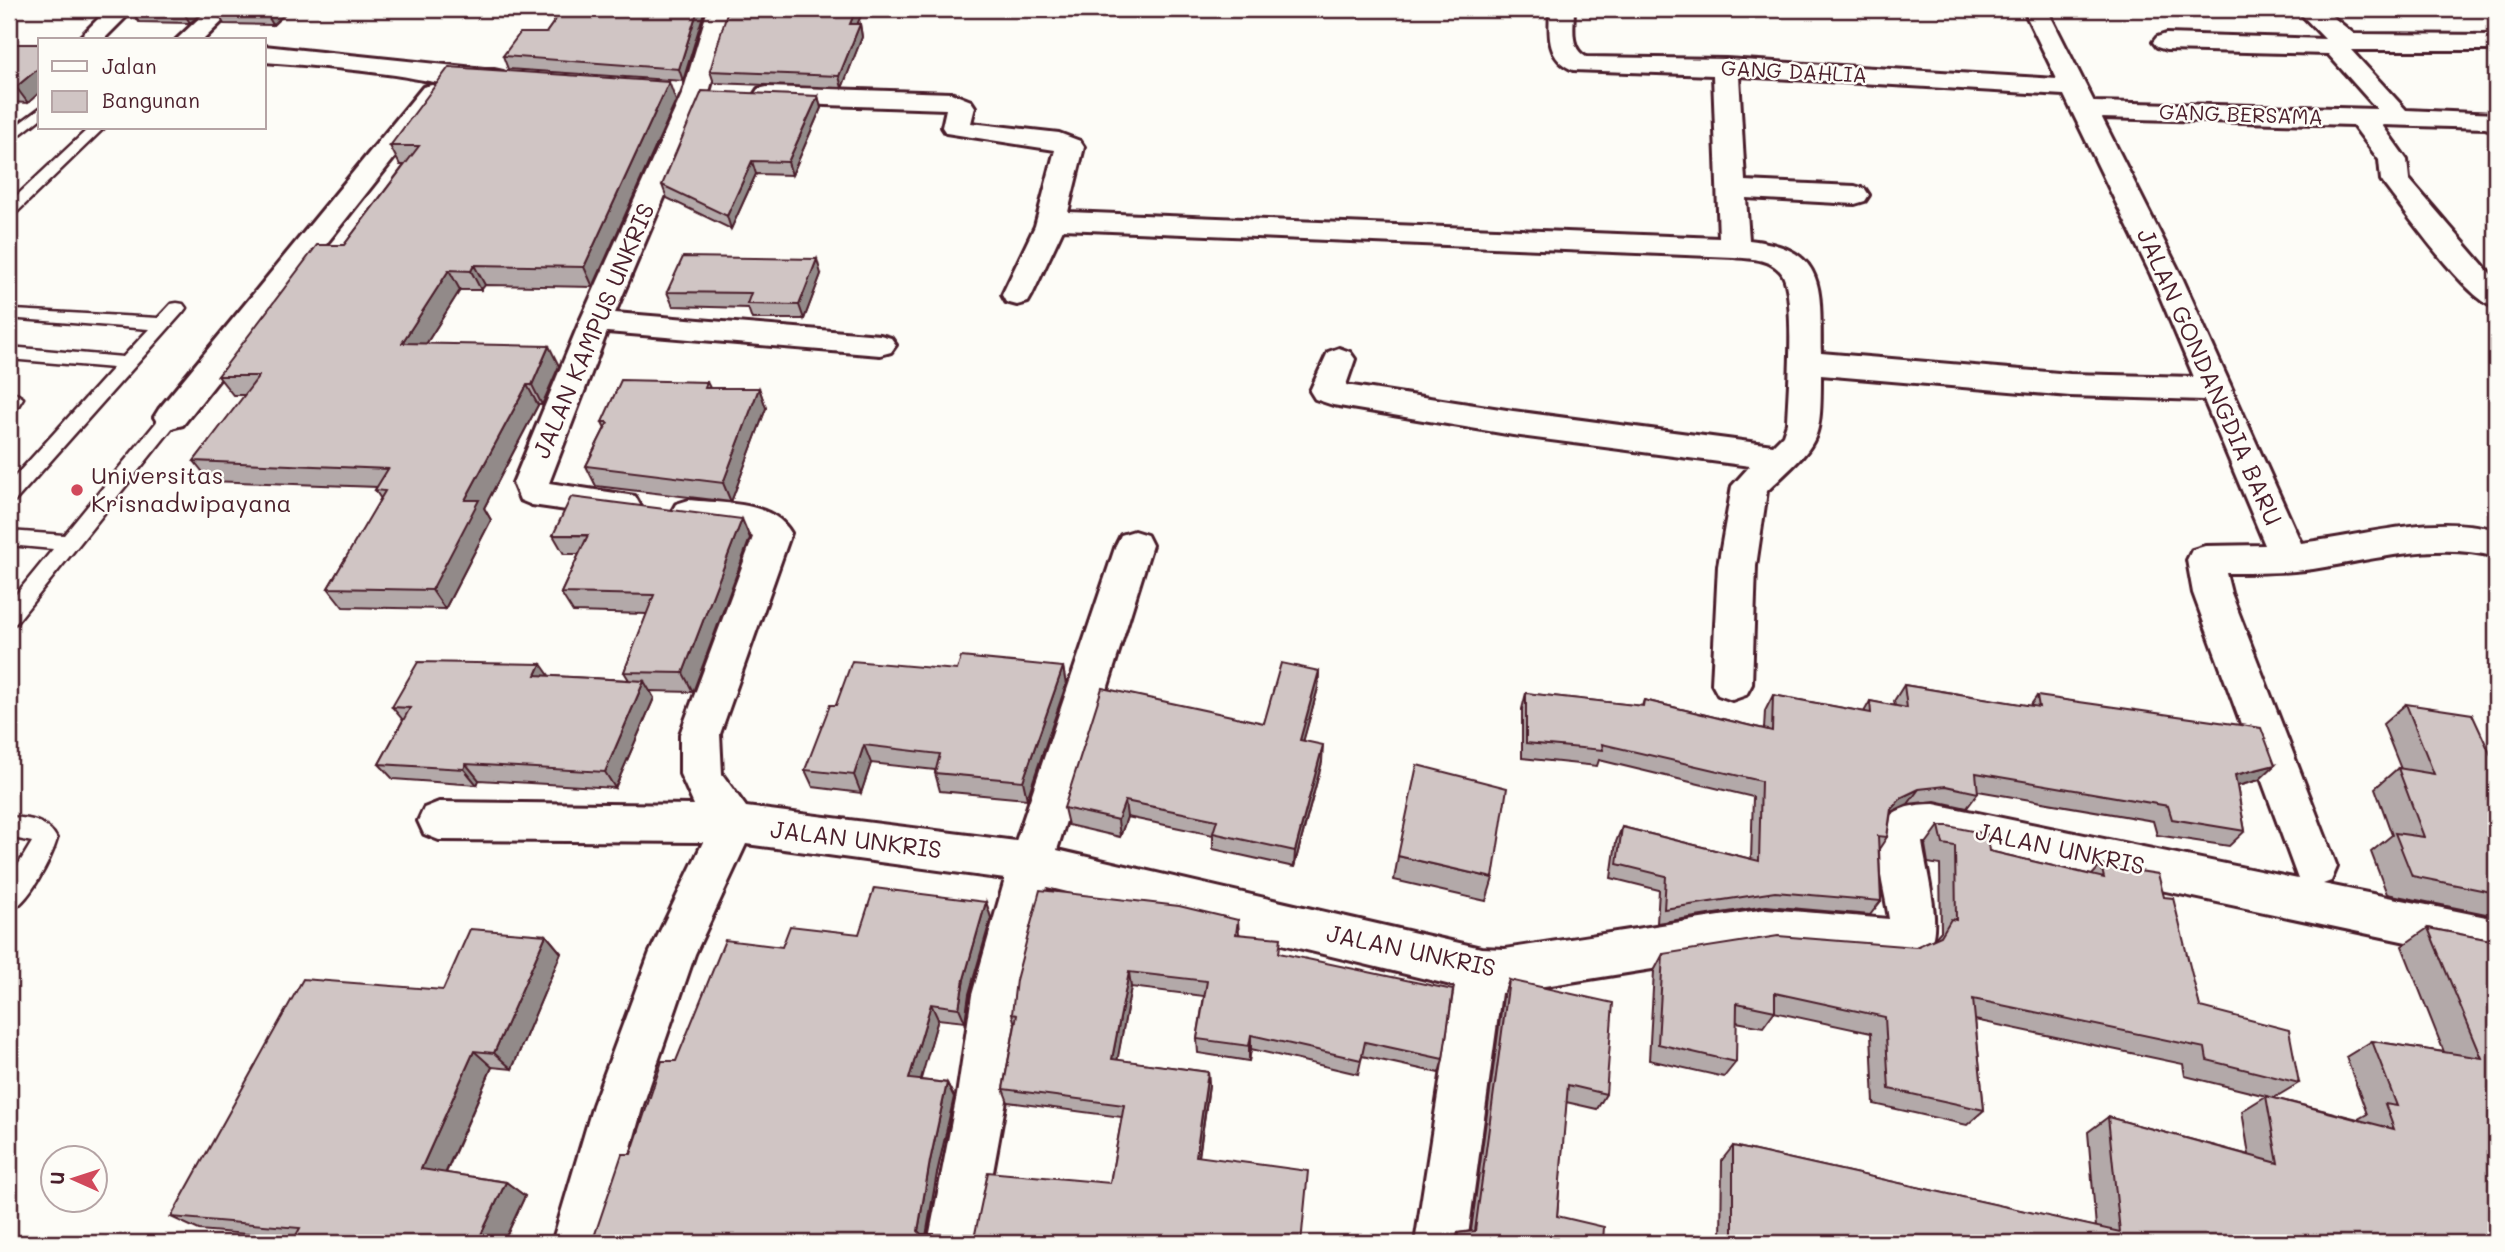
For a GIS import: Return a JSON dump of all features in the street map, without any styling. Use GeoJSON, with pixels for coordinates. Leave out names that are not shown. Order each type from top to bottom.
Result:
{"type":"FeatureCollection","features":[{"type":"Feature","properties":{"kind":"street"},"geometry":{"type":"LineString","coordinates":[[91,38],[122,9]]}},
{"type":"Feature","properties":{"kind":"street"},"geometry":{"type":"LineString","coordinates":[[190,38],[223,9]]}},
{"type":"Feature","properties":{"kind":"street","name":"JALAN KAMPUS UNKRIS"},"geometry":{"type":"LineString","coordinates":[[720,9],[706,93],[596,321],[531,483],[533,491],[545,496],[757,521],[773,533],[700,734],[696,763],[707,790],[734,824]]}},
{"type":"Feature","properties":{"kind":"street","name":"GANG DAHLIA"},"geometry":{"type":"LineString","coordinates":[[1562,9],[1561,40],[1570,62],[1582,65],[1726,67],[2079,99]]}},
{"type":"Feature","properties":{"kind":"street","name":"JALAN GONDANGDIA BARU"},"geometry":{"type":"LineString","coordinates":[[2035,9],[2166,275],[2289,558]]}},
{"type":"Feature","properties":{"kind":"street"},"geometry":{"type":"LineString","coordinates":[[2308,9],[2342,44],[2399,118]]}},
{"type":"Feature","properties":{"kind":"street"},"geometry":{"type":"LineString","coordinates":[[2166,42],[2342,44],[2496,41]]}},
{"type":"Feature","properties":{"kind":"street"},"geometry":{"type":"LineString","coordinates":[[266,54],[384,64],[447,75],[516,80]]}},
{"type":"Feature","properties":{"kind":"street"},"geometry":{"type":"LineString","coordinates":[[1726,67],[1734,248]]}},
{"type":"Feature","properties":{"kind":"street"},"geometry":{"type":"LineString","coordinates":[[171,417],[447,75]]}},
{"type":"Feature","properties":{"kind":"street"},"geometry":{"type":"LineString","coordinates":[[706,93],[951,101],[962,107],[956,127],[1059,141],[1070,147],[1052,220],[1039,253],[1017,295]]}},
{"type":"Feature","properties":{"kind":"street","name":"GANG BERSAMA"},"geometry":{"type":"LineString","coordinates":[[2079,99],[2363,119],[2494,121]]}},
{"type":"Feature","properties":{"kind":"street"},"geometry":{"type":"LineString","coordinates":[[2363,119],[2393,160],[2395,180],[2460,260],[2496,298]]}},
{"type":"Feature","properties":{"kind":"street"},"geometry":{"type":"LineString","coordinates":[[1732,189],[1855,195]]}},
{"type":"Feature","properties":{"kind":"street"},"geometry":{"type":"LineString","coordinates":[[1052,220],[1734,248],[1774,253],[1785,258],[1798,269],[1805,287],[1807,363],[1804,424],[1800,440],[1782,458],[1762,472],[1750,486],[1737,566],[1732,684]]}},
{"type":"Feature","properties":{"kind":"street"},"geometry":{"type":"LineString","coordinates":[[596,321],[880,345]]}},
{"type":"Feature","properties":{"kind":"street"},"geometry":{"type":"LineString","coordinates":[[1339,359],[1328,385],[1327,391],[1333,394],[1513,423],[1782,458]]}},
{"type":"Feature","properties":{"kind":"street"},"geometry":{"type":"LineString","coordinates":[[1807,363],[2070,384],[2214,389]]}},
{"type":"Feature","properties":{"kind":"street"},"geometry":{"type":"LineString","coordinates":[[2315,867],[2213,593],[2205,560],[2289,558],[2452,536],[2483,537],[2496,543]]}},
{"type":"Feature","properties":{"kind":"street"},"geometry":{"type":"LineString","coordinates":[[954,1243],[982,1095],[995,995],[1031,863],[1134,545]]}},
{"type":"Feature","properties":{"kind":"street","name":"JALAN UNKRIS"},"geometry":{"type":"LineString","coordinates":[[439,821],[734,824],[1031,863],[1481,971],[1505,971],[1766,930],[1902,941],[1913,932],[1899,834],[1913,823],[1934,823],[2496,940]]}},
{"type":"Feature","properties":{"kind":"street"},"geometry":{"type":"LineString","coordinates":[[578,1243],[618,1105],[673,952],[734,824]]}},
{"type":"Feature","properties":{"kind":"street"},"geometry":{"type":"LineString","coordinates":[[1441,1243],[1481,971]]}},
{"type":"Feature","properties":{"kind":"lane"},"geometry":{"type":"LineString","coordinates":[[9,139],[38,114]]}},
{"type":"Feature","properties":{"kind":"lane"},"geometry":{"type":"LineString","coordinates":[[9,211],[95,130]]}},
{"type":"Feature","properties":{"kind":"lane"},"geometry":{"type":"LineString","coordinates":[[9,495],[177,308]]}},
{"type":"Feature","properties":{"kind":"lane"},"geometry":{"type":"LineString","coordinates":[[20,314],[160,324]]}},
{"type":"Feature","properties":{"kind":"lane"},"geometry":{"type":"LineString","coordinates":[[9,353],[127,363]]}},
{"type":"Feature","properties":{"kind":"lane"},"geometry":{"type":"LineString","coordinates":[[9,395],[14,398],[9,407]]}},
{"type":"Feature","properties":{"kind":"lane"},"geometry":{"type":"LineString","coordinates":[[9,617],[171,417]]}},
{"type":"Feature","properties":{"kind":"lane"},"geometry":{"type":"LineString","coordinates":[[9,538],[68,543]]}},
{"type":"Feature","properties":{"kind":"lane"},"geometry":{"type":"LineString","coordinates":[[9,827],[29,828],[39,832],[45,839],[40,855],[9,900]]}},
{"type":"Feature","properties":{"kind":"building"},"geometry":{"type":"Polygon","coordinates":[[[136,9],[190,9],[184,13],[132,12],[136,9]]]}},
{"type":"Feature","properties":{"kind":"building"},"geometry":{"type":"Polygon","coordinates":[[[223,9],[275,9],[268,16],[218,14],[223,9]]]}},
{"type":"Feature","properties":{"kind":"building"},"geometry":{"type":"Polygon","coordinates":[[[563,9],[698,9],[679,69],[503,56],[520,33],[546,33],[563,9]]]}},
{"type":"Feature","properties":{"kind":"building"},"geometry":{"type":"Polygon","coordinates":[[[728,9],[856,9],[850,24],[860,24],[839,76],[710,71],[728,9]]]}},
{"type":"Feature","properties":{"kind":"building"},"geometry":{"type":"Polygon","coordinates":[[[9,44],[38,44],[38,69],[16,87],[9,87],[9,44]]]}},
{"type":"Feature","properties":{"kind":"building"},"geometry":{"type":"Polygon","coordinates":[[[449,67],[669,82],[584,267],[474,265],[471,271],[449,270],[402,343],[549,346],[532,385],[527,385],[465,500],[479,500],[432,590],[328,588],[385,491],[375,490],[388,469],[194,461],[259,376],[218,376],[317,245],[344,245],[419,146],[390,146],[449,67]]]}},
{"type":"Feature","properties":{"kind":"building"},"geometry":{"type":"Polygon","coordinates":[[[702,91],[818,96],[788,162],[752,161],[727,216],[662,185],[702,91]]]}},
{"type":"Feature","properties":{"kind":"building"},"geometry":{"type":"Polygon","coordinates":[[[683,257],[817,259],[799,305],[747,304],[751,293],[667,292],[683,257]]]}},
{"type":"Feature","properties":{"kind":"building"},"geometry":{"type":"Polygon","coordinates":[[[621,380],[707,382],[705,388],[759,388],[723,483],[586,466],[608,422],[602,422],[621,380]]]}},
{"type":"Feature","properties":{"kind":"building"},"geometry":{"type":"Polygon","coordinates":[[[571,497],[742,519],[683,673],[624,672],[654,595],[561,593],[588,535],[553,535],[571,497]]]}},
{"type":"Feature","properties":{"kind":"building"},"geometry":{"type":"Polygon","coordinates":[[[961,657],[1063,667],[1023,781],[935,773],[940,754],[864,745],[854,775],[805,770],[830,705],[836,705],[852,661],[957,670],[961,657]]]}},
{"type":"Feature","properties":{"kind":"building"},"geometry":{"type":"Polygon","coordinates":[[[418,662],[541,664],[536,675],[644,681],[605,772],[466,764],[464,769],[379,764],[410,708],[392,707],[418,662]]]}},
{"type":"Feature","properties":{"kind":"building"},"geometry":{"type":"Polygon","coordinates":[[[1281,663],[1319,671],[1300,740],[1323,745],[1295,851],[1213,833],[1217,820],[1125,801],[1118,820],[1064,808],[1102,688],[1264,723],[1281,663]]]}},
{"type":"Feature","properties":{"kind":"building"},"geometry":{"type":"Polygon","coordinates":[[[1904,685],[2039,707],[2037,696],[2261,728],[2275,765],[2235,775],[2245,831],[2172,819],[2168,806],[1976,773],[1978,793],[1946,786],[1919,789],[1902,797],[1891,809],[1887,837],[1878,836],[1881,901],[1775,892],[1664,909],[1666,876],[1617,864],[1622,827],[1759,861],[1761,781],[1602,744],[1603,750],[1526,743],[1526,693],[1643,706],[1644,700],[1772,731],[1773,695],[1871,713],[1870,701],[1907,708],[1904,685]]]}},
{"type":"Feature","properties":{"kind":"building"},"geometry":{"type":"Polygon","coordinates":[[[2406,704],[2472,714],[2496,764],[2496,893],[2412,876],[2395,833],[2424,837],[2398,768],[2434,774],[2406,704]]]}},
{"type":"Feature","properties":{"kind":"building"},"geometry":{"type":"Polygon","coordinates":[[[1417,765],[1507,788],[1493,878],[1398,856],[1417,765]]]}},
{"type":"Feature","properties":{"kind":"building"},"geometry":{"type":"Polygon","coordinates":[[[1939,826],[1987,834],[1989,851],[2104,878],[2101,865],[2158,874],[2164,897],[2173,898],[2200,1007],[2289,1030],[2299,1083],[2207,1060],[2205,1048],[1973,999],[1984,1110],[1889,1089],[1885,1017],[1775,993],[1775,1011],[1737,1003],[1736,1062],[1658,1044],[1663,954],[1778,936],[1916,947],[1941,936],[1951,919],[1956,920],[1955,846],[1943,844],[1939,826]]]}},
{"type":"Feature","properties":{"kind":"building"},"geometry":{"type":"Polygon","coordinates":[[[874,888],[986,902],[964,979],[959,1008],[931,1004],[909,1079],[947,1083],[930,1161],[918,1231],[921,1234],[975,1234],[988,1172],[1110,1183],[1124,1105],[1003,1089],[1017,1015],[1012,1014],[1016,980],[1040,890],[1179,906],[1238,920],[1236,934],[1281,938],[1279,953],[1453,990],[1443,1059],[1365,1042],[1361,1060],[1251,1035],[1249,1046],[1197,1039],[1207,981],[1129,972],[1112,1059],[1208,1072],[1196,1156],[1308,1171],[1301,1243],[592,1243],[622,1154],[631,1154],[662,1061],[676,1061],[725,940],[782,947],[790,926],[859,934],[874,888]]]}},
{"type":"Feature","properties":{"kind":"building"},"geometry":{"type":"Polygon","coordinates":[[[2428,928],[2496,941],[2496,1243],[1733,1243],[1733,1146],[2120,1232],[2108,1117],[2278,1163],[2266,1096],[2394,1129],[2385,1104],[2397,1106],[2372,1041],[2482,1058],[2428,928]]]}},
{"type":"Feature","properties":{"kind":"building"},"geometry":{"type":"Polygon","coordinates":[[[470,929],[546,935],[494,1053],[474,1051],[421,1169],[506,1182],[477,1243],[292,1243],[300,1228],[171,1217],[303,979],[443,990],[470,929]]]}},
{"type":"Feature","properties":{"kind":"building"},"geometry":{"type":"Polygon","coordinates":[[[1509,980],[1613,1003],[1606,1094],[1568,1085],[1557,1216],[1604,1227],[1603,1241],[1615,1243],[1457,1243],[1458,1233],[1475,1231],[1509,980]]]}},
{"type":"Feature","properties":{"kind":"place","name":"Universitas Krisnadwipayana"},"geometry":{"type":"Point","coordinates":[77,490]}}]}
